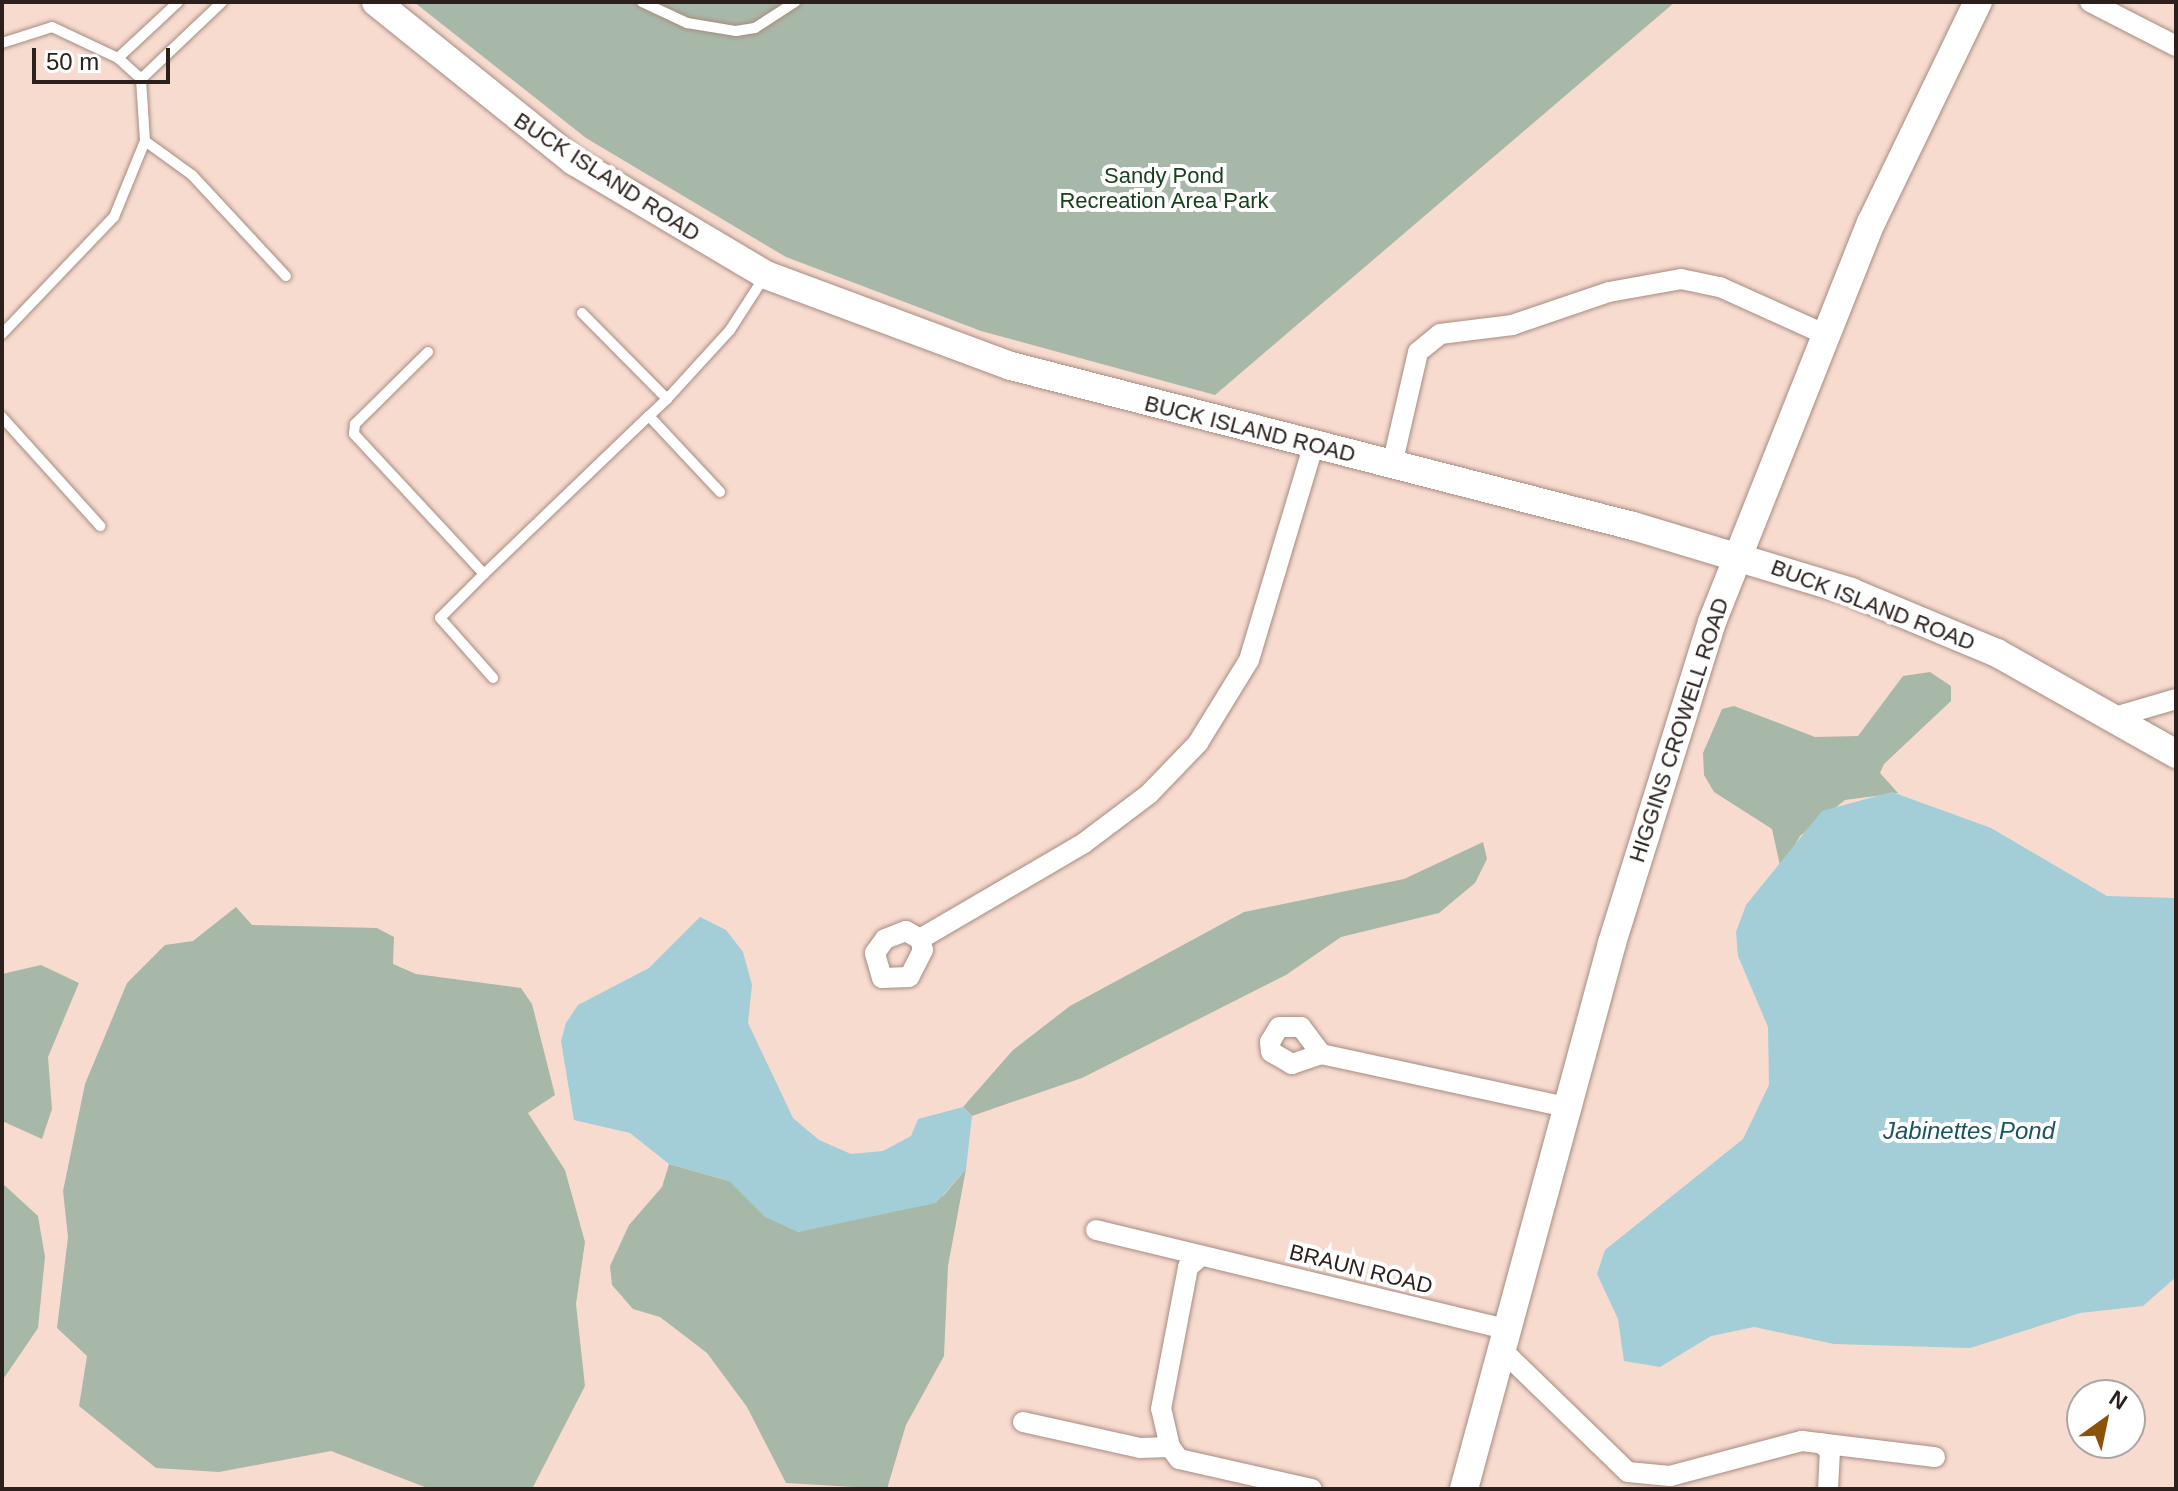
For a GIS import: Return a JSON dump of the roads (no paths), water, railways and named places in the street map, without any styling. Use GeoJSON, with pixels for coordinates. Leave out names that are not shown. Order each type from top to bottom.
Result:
{"type":"FeatureCollection","features":[{"type":"Feature","properties":{"kind":"main road","name":"BUCK ISLAND ROAD"},"geometry":{"type":"LineString","coordinates":[[376,2],[574,161],[766,275],[934,342],[1313,446],[1737,554],[1961,635],[2118,716],[2176,754]]}},
{"type":"Feature","properties":{"kind":"main road","name":"HIGGINS CROWELL ROAD"},"geometry":{"type":"LineString","coordinates":[[1464,1489],[1567,1107],[1663,775],[1737,554],[1824,334],[1978,2]]}},
{"type":"Feature","properties":{"kind":"street"},"geometry":{"type":"LineString","coordinates":[[2090,2],[2176,46]]}},
{"type":"Feature","properties":{"kind":"street"},"geometry":{"type":"LineString","coordinates":[[1392,465],[1418,352],[1440,334],[1512,325],[1609,292],[1681,279],[1720,287],[1824,334]]}},
{"type":"Feature","properties":{"kind":"street"},"geometry":{"type":"LineString","coordinates":[[920,939],[1121,817],[1198,743],[1249,660],[1313,446]]}},
{"type":"Feature","properties":{"kind":"street"},"geometry":{"type":"LineString","coordinates":[[2118,716],[2176,699]]}},
{"type":"Feature","properties":{"kind":"street"},"geometry":{"type":"LineString","coordinates":[[1321,1054],[1567,1107]]}},
{"type":"Feature","properties":{"kind":"street","name":"BRAUN ROAD"},"geometry":{"type":"LineString","coordinates":[[1096,1230],[1506,1340]]}},
{"type":"Feature","properties":{"kind":"street"},"geometry":{"type":"LineString","coordinates":[[1201,1256],[1188,1267],[1161,1409],[1170,1447],[1179,1459],[1312,1489]]}},
{"type":"Feature","properties":{"kind":"street"},"geometry":{"type":"LineString","coordinates":[[1506,1340],[1605,1457],[1630,1481],[1670,1476],[1783,1444],[1821,1443],[1935,1457]]}},
{"type":"Feature","properties":{"kind":"street"},"geometry":{"type":"LineString","coordinates":[[1023,1422],[1140,1448],[1170,1447]]}},
{"type":"Feature","properties":{"kind":"street"},"geometry":{"type":"LineString","coordinates":[[1821,1443],[1830,1451],[1828,1489]]}},
{"type":"Feature","properties":{"kind":"lane"},"geometry":{"type":"LineString","coordinates":[[118,58],[178,2]]}},
{"type":"Feature","properties":{"kind":"lane"},"geometry":{"type":"LineString","coordinates":[[141,79],[222,2]]}},
{"type":"Feature","properties":{"kind":"lane"},"geometry":{"type":"LineString","coordinates":[[642,2],[687,23],[736,31],[755,28],[795,2]]}},
{"type":"Feature","properties":{"kind":"lane"},"geometry":{"type":"LineString","coordinates":[[2,43],[52,27],[118,58],[141,79],[145,141],[114,217],[2,334]]}},
{"type":"Feature","properties":{"kind":"lane"},"geometry":{"type":"LineString","coordinates":[[145,141],[192,175],[286,276]]}},
{"type":"Feature","properties":{"kind":"lane"},"geometry":{"type":"LineString","coordinates":[[493,678],[440,618],[667,399],[730,330],[766,275]]}},
{"type":"Feature","properties":{"kind":"lane"},"geometry":{"type":"LineString","coordinates":[[582,313],[667,399]]}},
{"type":"Feature","properties":{"kind":"lane"},"geometry":{"type":"LineString","coordinates":[[428,352],[355,424],[354,434],[484,574]]}},
{"type":"Feature","properties":{"kind":"lane"},"geometry":{"type":"LineString","coordinates":[[649,416],[720,492]]}},
{"type":"Feature","properties":{"kind":"lane"},"geometry":{"type":"LineString","coordinates":[[2,417],[100,526]]}},
{"type":"Feature","properties":{"kind":"water","name":"Jabinettes Pond"},"geometry":{"type":"Polygon","coordinates":[[[1892,792],[1991,828],[2107,896],[2176,898],[2176,1277],[2143,1306],[2080,1313],[1970,1348],[1834,1344],[1754,1327],[1711,1336],[1660,1367],[1624,1361],[1618,1319],[1597,1274],[1605,1250],[1743,1139],[1769,1085],[1768,1027],[1738,956],[1736,932],[1746,905],[1822,811],[1892,792]]]}},
{"type":"Feature","properties":{"kind":"water"},"geometry":{"type":"Polygon","coordinates":[[[700,917],[726,930],[743,952],[752,985],[748,1023],[793,1118],[819,1140],[851,1154],[883,1151],[911,1136],[918,1119],[963,1107],[972,1116],[966,1169],[936,1203],[798,1232],[765,1217],[729,1181],[669,1164],[630,1133],[574,1120],[561,1041],[566,1023],[578,1005],[649,968],[700,917]]]}},
{"type":"Feature","properties":{"kind":"park label","name":"Sandy Pond Recreation Area Park"},"geometry":{"type":"Point","coordinates":[1164,188]}}]}
